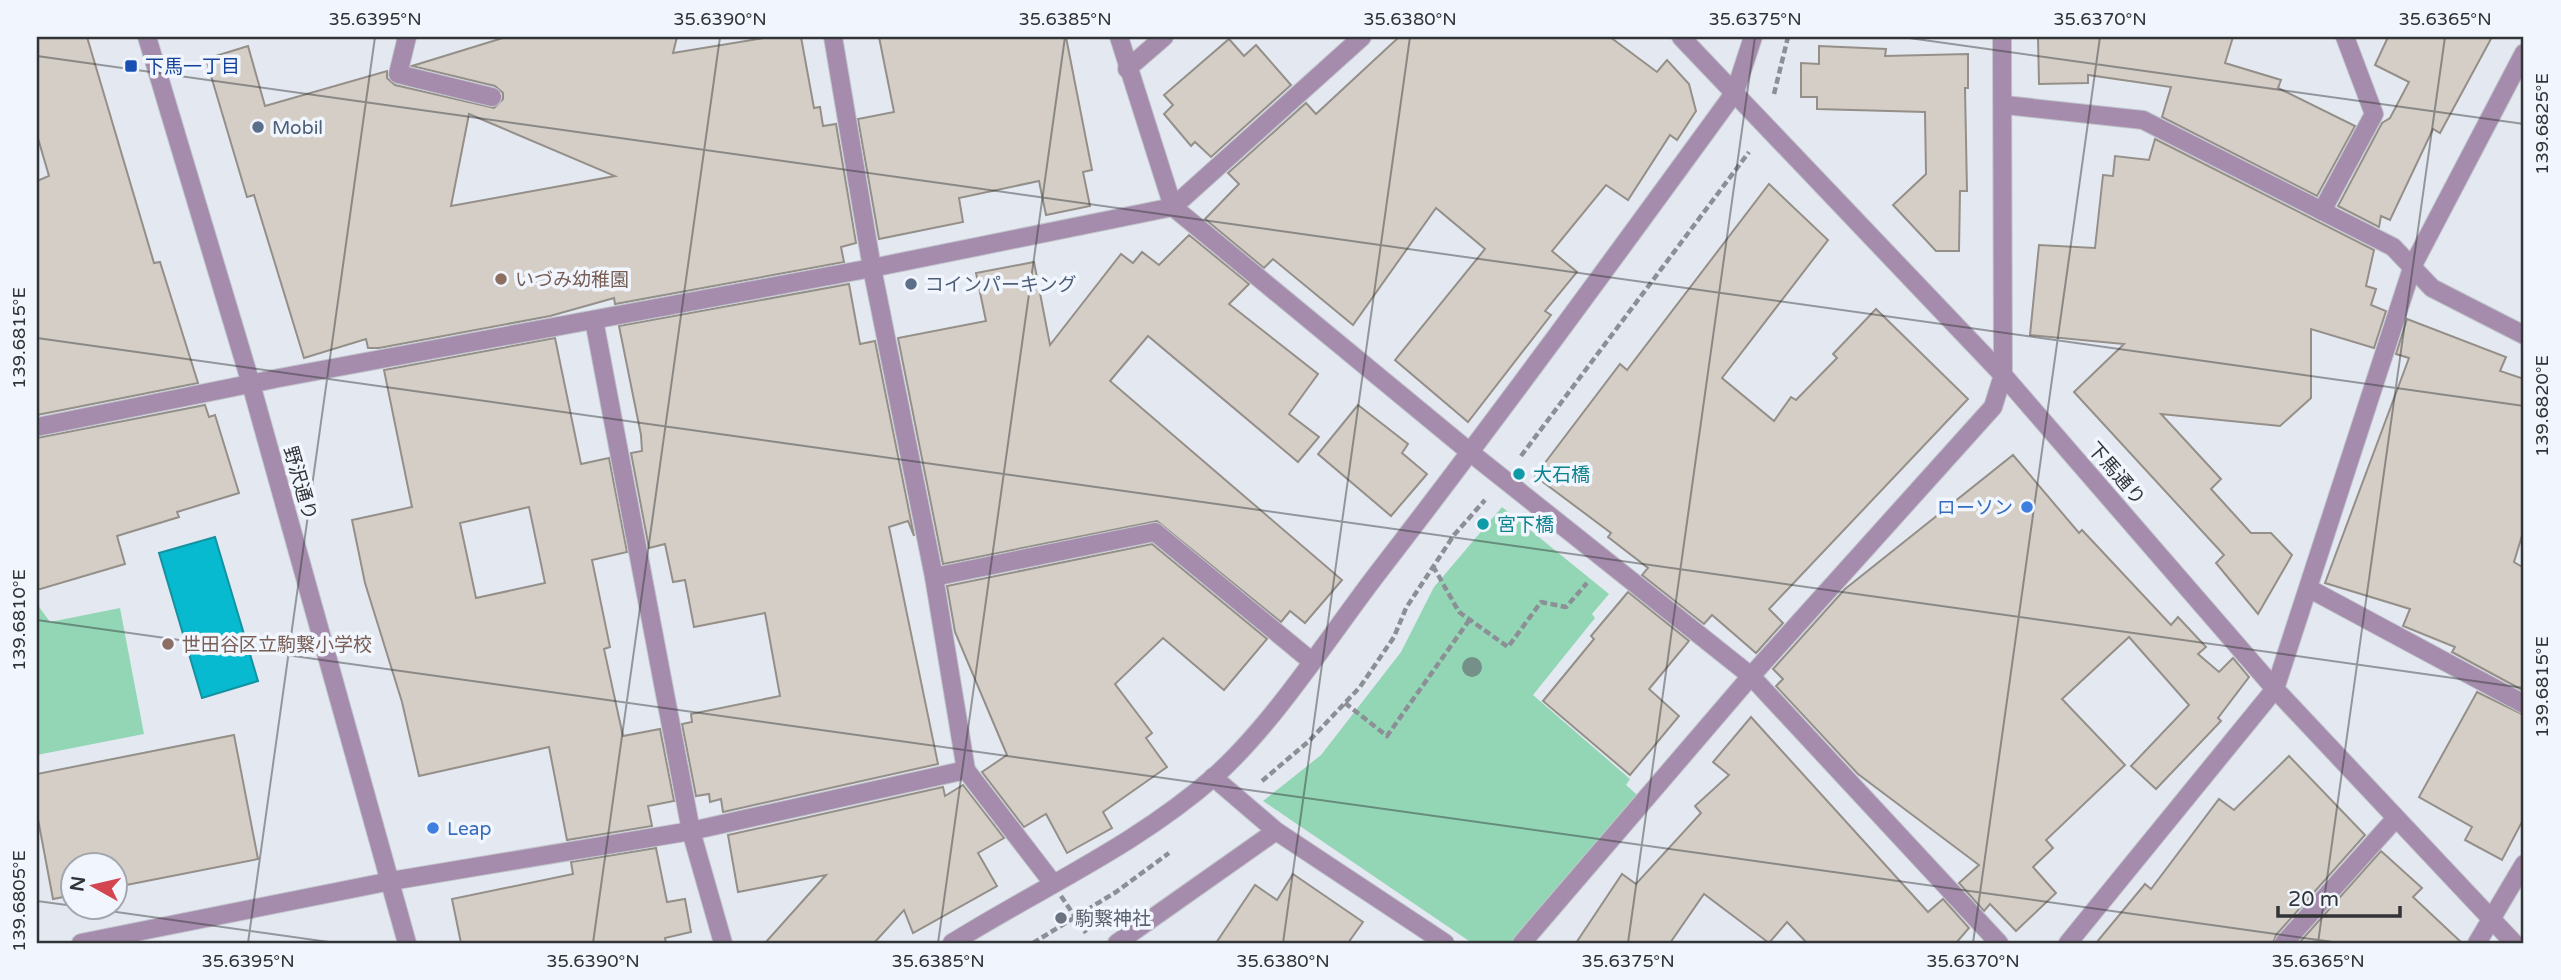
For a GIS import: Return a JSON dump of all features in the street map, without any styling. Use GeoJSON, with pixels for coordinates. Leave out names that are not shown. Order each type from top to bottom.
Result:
{"type":"FeatureCollection","features":[{"type":"Feature","properties":{"kind":"street","name":"野沢通り"},"geometry":{"type":"LineString","coordinates":[[148,37],[251,384],[407,943]]}},
{"type":"Feature","properties":{"kind":"street"},"geometry":{"type":"LineString","coordinates":[[407,37],[398,74],[492,97]]}},
{"type":"Feature","properties":{"kind":"street"},"geometry":{"type":"LineString","coordinates":[[833,37],[872,268],[934,577],[967,770],[1057,889]]}},
{"type":"Feature","properties":{"kind":"street"},"geometry":{"type":"LineString","coordinates":[[1119,37],[1172,207],[1471,453],[1751,676],[1999,943]]}},
{"type":"Feature","properties":{"kind":"street"},"geometry":{"type":"LineString","coordinates":[[1127,69],[1164,37]]}},
{"type":"Feature","properties":{"kind":"street"},"geometry":{"type":"LineString","coordinates":[[37,427],[251,384],[872,268],[1172,207],[1362,37]]}},
{"type":"Feature","properties":{"kind":"street","name":"下馬通り"},"geometry":{"type":"LineString","coordinates":[[1681,37],[2003,375],[2275,689],[2514,943]]}},
{"type":"Feature","properties":{"kind":"street"},"geometry":{"type":"LineString","coordinates":[[953,943],[1057,889],[1121,846],[1213,777],[1280,702],[1471,453],[1735,92],[1752,37]]}},
{"type":"Feature","properties":{"kind":"street"},"geometry":{"type":"LineString","coordinates":[[1522,943],[1751,676],[1993,407],[2003,375],[2005,105],[2002,37]]}},
{"type":"Feature","properties":{"kind":"street"},"geometry":{"type":"LineString","coordinates":[[2322,211],[2374,114],[2345,37]]}},
{"type":"Feature","properties":{"kind":"street"},"geometry":{"type":"LineString","coordinates":[[2068,943],[2275,689],[2310,589],[2413,265],[2524,53]]}},
{"type":"Feature","properties":{"kind":"street"},"geometry":{"type":"LineString","coordinates":[[2005,105],[2143,120],[2393,247],[2432,288],[2524,335]]}},
{"type":"Feature","properties":{"kind":"street"},"geometry":{"type":"LineString","coordinates":[[594,320],[691,831],[723,943]]}},
{"type":"Feature","properties":{"kind":"street"},"geometry":{"type":"LineString","coordinates":[[934,577],[1155,532],[1310,660]]}},
{"type":"Feature","properties":{"kind":"street"},"geometry":{"type":"LineString","coordinates":[[2310,589],[2524,704]]}},
{"type":"Feature","properties":{"kind":"street"},"geometry":{"type":"LineString","coordinates":[[81,943],[391,881],[691,831],[967,770]]}},
{"type":"Feature","properties":{"kind":"street"},"geometry":{"type":"LineString","coordinates":[[1213,777],[1276,831],[1445,943]]}},
{"type":"Feature","properties":{"kind":"street"},"geometry":{"type":"LineString","coordinates":[[2284,943],[2396,818]]}},
{"type":"Feature","properties":{"kind":"street"},"geometry":{"type":"LineString","coordinates":[[1117,943],[1276,831]]}},
{"type":"Feature","properties":{"kind":"street"},"geometry":{"type":"LineString","coordinates":[[2477,943],[2524,864]]}},
{"type":"Feature","properties":{"kind":"path"},"geometry":{"type":"LineString","coordinates":[[1433,566],[1459,612],[1508,647],[1541,602],[1566,607],[1606,561]]}},
{"type":"Feature","properties":{"kind":"path"},"geometry":{"type":"LineString","coordinates":[[1345,703],[1387,736],[1470,619]]}},
{"type":"Feature","properties":{"kind":"path"},"geometry":{"type":"LineString","coordinates":[[1057,889],[1086,933]]}},
{"type":"Feature","properties":{"kind":"green space"},"geometry":{"type":"Polygon","coordinates":[[[1502,507],[1609,594],[1592,614],[1595,618],[1533,695],[1630,779],[1626,785],[1643,800],[1522,943],[1472,943],[1263,801],[1321,755],[1401,652],[1434,587],[1502,507]]]}},
{"type":"Feature","properties":{"kind":"green space"},"geometry":{"type":"Polygon","coordinates":[[[37,604],[50,622],[120,608],[144,734],[37,755],[37,604]]]}},
{"type":"Feature","properties":{"kind":"water"},"geometry":{"type":"Polygon","coordinates":[[[215,537],[258,681],[202,698],[159,553],[215,537]]]}},
{"type":"Feature","properties":{"kind":"building"},"geometry":{"type":"Polygon","coordinates":[[[37,37],[87,37],[154,263],[160,262],[198,383],[37,415],[37,181],[49,176],[37,135],[37,37]]]}},
{"type":"Feature","properties":{"kind":"building"},"geometry":{"type":"Polygon","coordinates":[[[506,37],[677,37],[673,53],[770,37],[801,37],[814,108],[820,107],[823,126],[836,124],[856,243],[841,247],[844,262],[615,304],[614,298],[550,316],[379,348],[368,348],[366,339],[304,358],[254,195],[247,197],[206,59],[248,46],[265,106],[387,71],[387,78],[395,85],[494,108],[503,99],[503,93],[495,86],[412,66],[506,37]],[[469,114],[451,206],[615,176],[469,114]]]}},
{"type":"Feature","properties":{"kind":"building"},"geometry":{"type":"Polygon","coordinates":[[[879,37],[1066,37],[1092,170],[1083,172],[1090,206],[1046,215],[1039,181],[959,198],[963,222],[879,239],[858,119],[894,112],[879,37]]]}},
{"type":"Feature","properties":{"kind":"building"},"geometry":{"type":"Polygon","coordinates":[[[1399,37],[1610,37],[1657,72],[1667,60],[1689,84],[1696,111],[1677,140],[1670,135],[1628,200],[1606,185],[1552,251],[1577,272],[1545,311],[1551,315],[1468,422],[1395,360],[1485,249],[1436,208],[1353,325],[1273,259],[1264,268],[1205,219],[1239,184],[1228,173],[1306,103],[1316,114],[1399,37]]]}},
{"type":"Feature","properties":{"kind":"building"},"geometry":{"type":"Polygon","coordinates":[[[2038,37],[2233,37],[2225,63],[2281,80],[2278,88],[2355,126],[2317,196],[2162,117],[2171,87],[2088,75],[2088,83],[2039,84],[2038,37]]]}},
{"type":"Feature","properties":{"kind":"building"},"geometry":{"type":"Polygon","coordinates":[[[2388,37],[2492,37],[2440,133],[2433,129],[2390,220],[2381,216],[2379,227],[2338,206],[2382,123],[2390,118],[2409,82],[2375,65],[2388,37]]]}},
{"type":"Feature","properties":{"kind":"building"},"geometry":{"type":"Polygon","coordinates":[[[1229,39],[1244,56],[1256,45],[1291,85],[1211,157],[1195,142],[1191,146],[1164,114],[1173,105],[1164,95],[1229,39]]]}},
{"type":"Feature","properties":{"kind":"building"},"geometry":{"type":"Polygon","coordinates":[[[1819,46],[1886,49],[1885,56],[1968,54],[1968,88],[1965,88],[1967,191],[1960,191],[1959,251],[1936,251],[1893,205],[1926,174],[1925,112],[1817,109],[1817,97],[1801,97],[1801,63],[1819,64],[1819,46]]]}},
{"type":"Feature","properties":{"kind":"building"},"geometry":{"type":"Polygon","coordinates":[[[2155,139],[2374,250],[2366,286],[2376,289],[2371,305],[2386,311],[2374,348],[2311,329],[2311,398],[2280,426],[2161,414],[2221,479],[2211,489],[2251,533],[2271,533],[2292,555],[2258,614],[2216,563],[2224,555],[2074,392],[2124,344],[2030,335],[2039,245],[2095,248],[2103,175],[2113,176],[2115,156],[2149,160],[2155,139]]]}},
{"type":"Feature","properties":{"kind":"building"},"geometry":{"type":"Polygon","coordinates":[[[1769,184],[1828,240],[1722,378],[1774,421],[1791,397],[1796,400],[1837,358],[1833,354],[1876,309],[1968,399],[1769,609],[1783,623],[1756,653],[1712,615],[1704,624],[1642,575],[1648,568],[1608,537],[1611,533],[1535,476],[1620,364],[1627,370],[1769,184]]]}},
{"type":"Feature","properties":{"kind":"building"},"geometry":{"type":"Polygon","coordinates":[[[1189,235],[1249,284],[1229,304],[1318,374],[1289,414],[1319,437],[1298,462],[1148,336],[1110,381],[1342,580],[1305,623],[1290,611],[1281,622],[1157,521],[943,564],[898,338],[986,321],[976,273],[1034,262],[1050,345],[1121,254],[1133,263],[1142,252],[1159,265],[1189,235]]]}},
{"type":"Feature","properties":{"kind":"building"},"geometry":{"type":"Polygon","coordinates":[[[849,284],[860,344],[875,341],[914,536],[908,521],[889,527],[938,764],[723,812],[721,799],[710,802],[709,794],[696,796],[682,724],[692,722],[691,714],[780,696],[765,613],[694,627],[685,580],[673,582],[665,544],[649,548],[631,453],[642,451],[641,435],[619,326],[849,284]]]}},
{"type":"Feature","properties":{"kind":"building"},"geometry":{"type":"Polygon","coordinates":[[[2407,319],[2506,357],[2500,371],[2524,379],[2524,529],[2514,562],[2524,568],[2524,691],[2452,652],[2455,647],[2403,626],[2410,609],[2325,583],[2409,358],[2396,354],[2407,319]]]}},
{"type":"Feature","properties":{"kind":"building"},"geometry":{"type":"Polygon","coordinates":[[[555,338],[581,464],[609,458],[627,552],[592,560],[610,647],[604,649],[623,736],[660,729],[674,801],[648,806],[652,826],[567,840],[549,747],[419,776],[402,702],[365,583],[352,520],[412,507],[384,370],[555,338]],[[529,507],[460,523],[476,598],[545,583],[529,507]]]}},
{"type":"Feature","properties":{"kind":"building"},"geometry":{"type":"Polygon","coordinates":[[[205,405],[209,417],[215,415],[239,493],[177,512],[179,517],[117,536],[125,564],[37,590],[37,438],[205,405]]]}},
{"type":"Feature","properties":{"kind":"building"},"geometry":{"type":"Polygon","coordinates":[[[1358,405],[1408,444],[1402,453],[1427,474],[1391,516],[1318,454],[1358,405]]]}},
{"type":"Feature","properties":{"kind":"building"},"geometry":{"type":"Polygon","coordinates":[[[2013,455],[2079,533],[2082,530],[2171,625],[2178,617],[2206,647],[2198,654],[2219,672],[2233,658],[2249,677],[2218,718],[2221,721],[2156,789],[2131,766],[2189,705],[2129,637],[2062,699],[2125,765],[2046,840],[2053,848],[2033,867],[2056,893],[2016,931],[1990,904],[1984,911],[1959,883],[1979,865],[1858,774],[1776,686],[1783,679],[1773,669],[1845,589],[2013,455]]]}},
{"type":"Feature","properties":{"kind":"building"},"geometry":{"type":"Polygon","coordinates":[[[1152,544],[1267,639],[1224,690],[1163,638],[1115,684],[1152,733],[1146,738],[1167,767],[1103,812],[1112,828],[1067,853],[1046,814],[1024,827],[982,772],[1007,755],[955,632],[947,586],[1152,544]]]}},
{"type":"Feature","properties":{"kind":"building"},"geometry":{"type":"Polygon","coordinates":[[[1628,592],[1689,641],[1649,689],[1679,716],[1630,775],[1543,701],[1594,639],[1591,636],[1628,592]]]}},
{"type":"Feature","properties":{"kind":"building"},"geometry":{"type":"Polygon","coordinates":[[[2477,692],[2524,715],[2524,818],[2502,860],[2465,840],[2472,827],[2419,797],[2477,692]]]}},
{"type":"Feature","properties":{"kind":"building"},"geometry":{"type":"Polygon","coordinates":[[[1751,717],[1928,912],[1943,899],[1969,928],[1956,943],[1807,943],[1787,922],[1769,943],[1704,894],[1670,943],[1576,943],[1622,874],[1636,884],[1701,813],[1695,806],[1729,775],[1713,762],[1751,717]]]}},
{"type":"Feature","properties":{"kind":"building"},"geometry":{"type":"Polygon","coordinates":[[[234,735],[258,859],[130,884],[130,850],[60,850],[60,898],[53,899],[37,814],[37,774],[234,735]]]}},
{"type":"Feature","properties":{"kind":"building"},"geometry":{"type":"Polygon","coordinates":[[[2289,756],[2365,835],[2276,935],[2273,943],[2096,943],[2145,884],[2151,889],[2219,799],[2234,810],[2289,756]]]}},
{"type":"Feature","properties":{"kind":"building"},"geometry":{"type":"Polygon","coordinates":[[[963,785],[1004,838],[978,853],[997,886],[913,933],[904,910],[874,943],[765,943],[826,875],[738,892],[728,835],[943,787],[945,796],[963,785]]]}},
{"type":"Feature","properties":{"kind":"building"},"geometry":{"type":"Polygon","coordinates":[[[656,848],[667,902],[685,899],[691,932],[665,938],[666,943],[461,943],[452,899],[573,874],[571,862],[656,848]]]}},
{"type":"Feature","properties":{"kind":"building"},"geometry":{"type":"Polygon","coordinates":[[[2381,851],[2422,888],[2413,897],[2462,943],[2299,943],[2381,851]]]}},
{"type":"Feature","properties":{"kind":"building"},"geometry":{"type":"Polygon","coordinates":[[[1293,874],[1363,922],[1348,943],[1216,943],[1255,885],[1277,900],[1293,874]]]}},
{"type":"Feature","properties":{"kind":"place","name":"下馬一丁目"},"geometry":{"type":"Point","coordinates":[131,66]}},
{"type":"Feature","properties":{"kind":"place","name":"Mobil"},"geometry":{"type":"Point","coordinates":[258,127]}},
{"type":"Feature","properties":{"kind":"place","name":"いづみ幼稚園"},"geometry":{"type":"Point","coordinates":[501,279]}},
{"type":"Feature","properties":{"kind":"place","name":"コインパーキング"},"geometry":{"type":"Point","coordinates":[911,284]}},
{"type":"Feature","properties":{"kind":"place","name":"大石橋"},"geometry":{"type":"Point","coordinates":[1519,474]}},
{"type":"Feature","properties":{"kind":"place","name":"ローソン"},"geometry":{"type":"Point","coordinates":[2027,507]}},
{"type":"Feature","properties":{"kind":"place","name":"宮下橋"},"geometry":{"type":"Point","coordinates":[1483,524]}},
{"type":"Feature","properties":{"kind":"place","name":"世田谷区立駒繋小学校"},"geometry":{"type":"Point","coordinates":[168,644]}},
{"type":"Feature","properties":{"kind":"place","name":"Leap"},"geometry":{"type":"Point","coordinates":[433,828]}},
{"type":"Feature","properties":{"kind":"place","name":"駒繋神社"},"geometry":{"type":"Point","coordinates":[1061,918]}}]}
